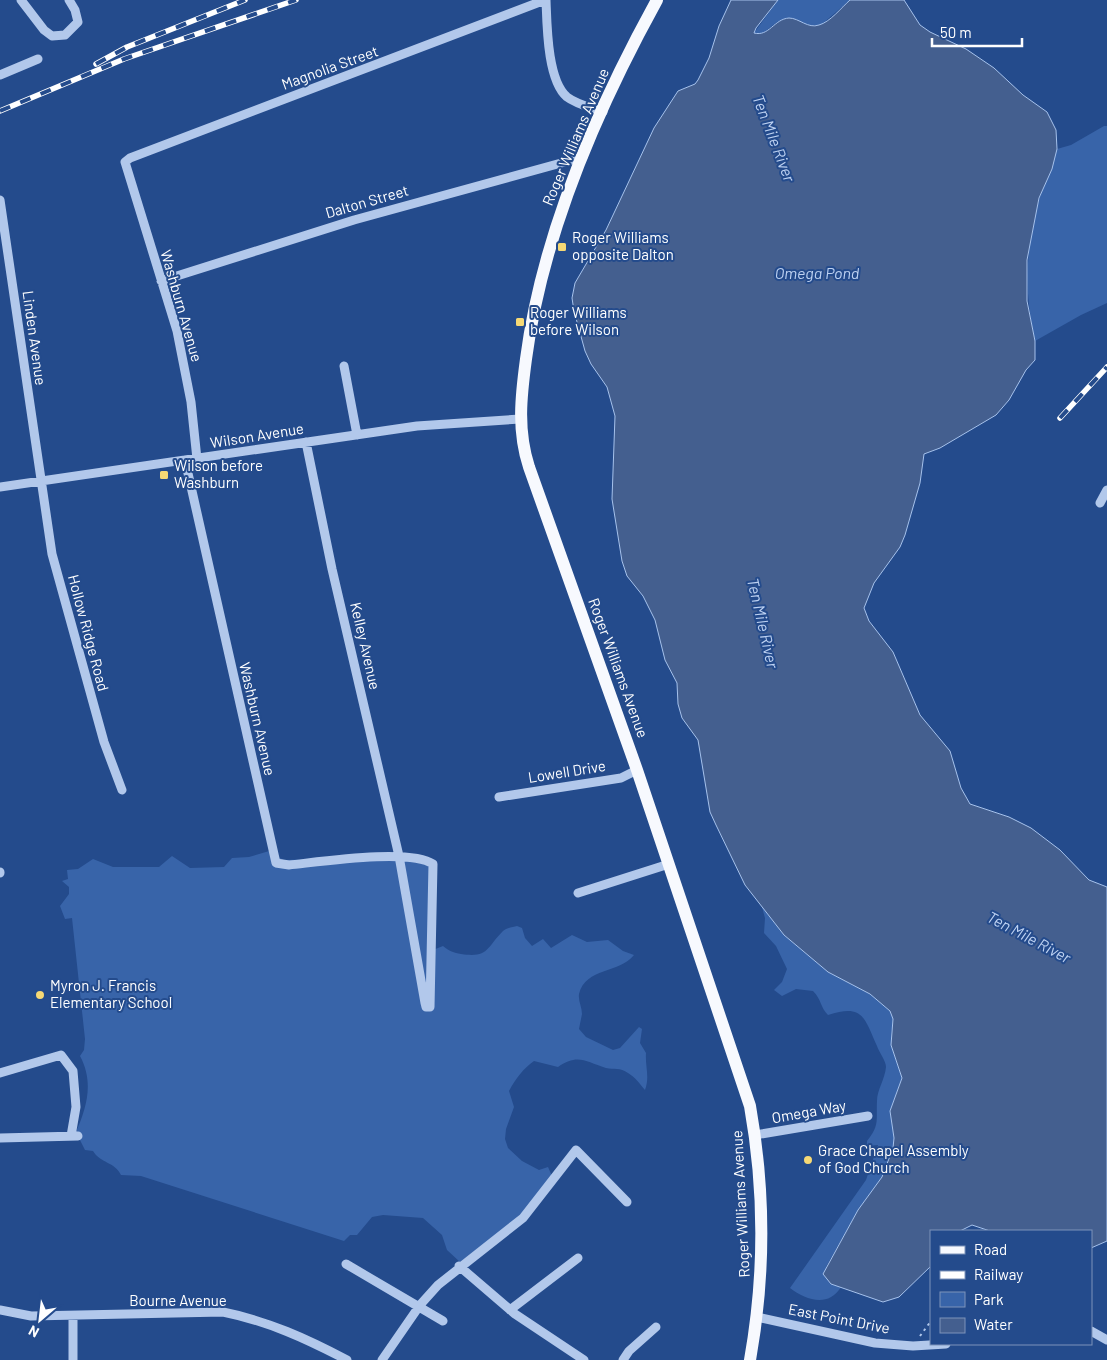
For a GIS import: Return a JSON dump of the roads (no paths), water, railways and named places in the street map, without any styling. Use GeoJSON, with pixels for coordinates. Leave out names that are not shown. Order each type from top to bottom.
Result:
{"type":"FeatureCollection","features":[{"type":"Feature","properties":{"kind":"main road","name":"Roger Williams Avenue"},"geometry":{"type":"LineString","coordinates":[[657,0],[639,32],[563,206],[533,314],[520,418],[522,445],[529,467],[637,770],[750,1106],[755,1135],[761,1225],[761,1279],[750,1360]]}},
{"type":"Feature","properties":{"kind":"street"},"geometry":{"type":"LineString","coordinates":[[21,0],[44,30],[52,36],[65,35],[78,22],[75,10],[69,0]]}},
{"type":"Feature","properties":{"kind":"street"},"geometry":{"type":"LineString","coordinates":[[546,0],[552,65],[560,88],[568,98],[603,112]]}},
{"type":"Feature","properties":{"kind":"street","name":"Magnolia Street"},"geometry":{"type":"LineString","coordinates":[[126,162],[130,158],[546,0]]}},
{"type":"Feature","properties":{"kind":"street"},"geometry":{"type":"LineString","coordinates":[[0,75],[38,59]]}},
{"type":"Feature","properties":{"kind":"street","name":"Dalton Street"},"geometry":{"type":"LineString","coordinates":[[161,281],[354,220],[583,157]]}},
{"type":"Feature","properties":{"kind":"street","name":"Washburn Avenue"},"geometry":{"type":"LineString","coordinates":[[126,162],[177,331],[184,364],[197,459]]}},
{"type":"Feature","properties":{"kind":"street","name":"Linden Avenue"},"geometry":{"type":"LineString","coordinates":[[0,200],[41,480]]}},
{"type":"Feature","properties":{"kind":"street"},"geometry":{"type":"LineString","coordinates":[[344,366],[357,435]]}},
{"type":"Feature","properties":{"kind":"street","name":"Wilson Avenue"},"geometry":{"type":"LineString","coordinates":[[0,487],[416,426],[520,418]]}},
{"type":"Feature","properties":{"kind":"street","name":"Kelley Avenue"},"geometry":{"type":"LineString","coordinates":[[306,442],[332,569],[399,856],[425,1003],[426,1007],[430,1007],[433,864],[428,861],[399,856]]}},
{"type":"Feature","properties":{"kind":"street","name":"Washburn Avenue"},"geometry":{"type":"LineString","coordinates":[[185,460],[276,863],[289,865],[399,856]]}},
{"type":"Feature","properties":{"kind":"street","name":"Hollow Ridge Road"},"geometry":{"type":"LineString","coordinates":[[41,480],[52,554],[104,742],[122,790]]}},
{"type":"Feature","properties":{"kind":"street"},"geometry":{"type":"LineString","coordinates":[[1100,503],[1107,490]]}},
{"type":"Feature","properties":{"kind":"street","name":"Lowell Drive"},"geometry":{"type":"LineString","coordinates":[[499,797],[621,778],[637,770]]}},
{"type":"Feature","properties":{"kind":"street"},"geometry":{"type":"LineString","coordinates":[[578,893],[668,864]]}},
{"type":"Feature","properties":{"kind":"street"},"geometry":{"type":"LineString","coordinates":[[0,1073],[61,1055],[73,1071],[76,1107],[75,1136],[0,1138]]}},
{"type":"Feature","properties":{"kind":"street","name":"Omega Way"},"geometry":{"type":"LineString","coordinates":[[755,1135],[868,1116]]}},
{"type":"Feature","properties":{"kind":"street"},"geometry":{"type":"LineString","coordinates":[[382,1360],[420,1305],[446,1276],[523,1218],[576,1150],[626,1202]]}},
{"type":"Feature","properties":{"kind":"street"},"geometry":{"type":"LineString","coordinates":[[510,1310],[578,1258]]}},
{"type":"Feature","properties":{"kind":"street"},"geometry":{"type":"LineString","coordinates":[[346,1264],[420,1305],[443,1321]]}},
{"type":"Feature","properties":{"kind":"street"},"geometry":{"type":"LineString","coordinates":[[459,1266],[510,1310],[584,1360]]}},
{"type":"Feature","properties":{"kind":"street","name":"Bourne Avenue"},"geometry":{"type":"LineString","coordinates":[[0,1310],[31,1316],[223,1312],[250,1317],[276,1326],[348,1360]]}},
{"type":"Feature","properties":{"kind":"street"},"geometry":{"type":"LineString","coordinates":[[73,1316],[73,1360]]}},
{"type":"Feature","properties":{"kind":"street","name":"East Point Drive"},"geometry":{"type":"LineString","coordinates":[[757,1317],[875,1343],[913,1346],[930,1345]]}},
{"type":"Feature","properties":{"kind":"street"},"geometry":{"type":"LineString","coordinates":[[623,1360],[629,1351],[656,1327]]}},
{"type":"Feature","properties":{"kind":"street"},"geometry":{"type":"LineString","coordinates":[[1092,1332],[1107,1340]]}},
{"type":"Feature","properties":{"kind":"water","name":"Omega Pond"},"geometry":{"type":"Polygon","coordinates":[[[731,0],[778,0],[756,28],[754,33],[759,34],[768,30],[779,21],[789,18],[811,26],[819,25],[831,18],[850,0],[904,0],[920,25],[930,32],[966,49],[994,68],[1023,95],[1047,112],[1056,130],[1057,149],[1052,169],[1039,198],[1027,260],[1027,301],[1035,341],[1035,360],[1026,370],[1009,400],[996,415],[940,448],[924,454],[920,483],[905,535],[900,547],[874,583],[864,608],[869,621],[893,652],[920,715],[950,751],[961,788],[970,804],[1009,817],[1031,828],[1060,850],[1089,880],[1107,887],[1107,1241],[1092,1248],[1092,1230],[987,1230],[972,1225],[962,1230],[930,1230],[930,1267],[899,1297],[883,1302],[831,1284],[823,1274],[858,1210],[882,1177],[893,1148],[894,1138],[890,1111],[902,1078],[891,1045],[893,1019],[890,1011],[870,994],[828,972],[784,935],[745,885],[710,812],[698,740],[682,718],[678,704],[677,683],[665,660],[655,620],[643,596],[627,576],[622,561],[612,499],[615,416],[607,387],[591,364],[585,351],[572,298],[575,283],[606,230],[654,128],[678,91],[695,84],[698,80],[709,58],[719,26],[731,0]]]}},
{"type":"Feature","properties":{"kind":"railway"},"geometry":{"type":"LineString","coordinates":[[96,64],[127,47],[245,0]]}},
{"type":"Feature","properties":{"kind":"railway"},"geometry":{"type":"LineString","coordinates":[[0,111],[124,59],[296,0]]}},
{"type":"Feature","properties":{"kind":"railway"},"geometry":{"type":"LineString","coordinates":[[1060,418],[1107,367]]}},
{"type":"Feature","properties":{"kind":"place","name":"Roger Williams opposite Dalton"},"geometry":{"type":"Point","coordinates":[562,247]}},
{"type":"Feature","properties":{"kind":"place","name":"Roger Williams before Wilson"},"geometry":{"type":"Point","coordinates":[520,322]}},
{"type":"Feature","properties":{"kind":"place","name":"Wilson before Washburn"},"geometry":{"type":"Point","coordinates":[164,475]}},
{"type":"Feature","properties":{"kind":"place","name":"Myron J. Francis Elementary School"},"geometry":{"type":"Point","coordinates":[40,995]}},
{"type":"Feature","properties":{"kind":"place","name":"Grace Chapel Assembly of God Church"},"geometry":{"type":"Point","coordinates":[808,1160]}},
{"type":"Feature","properties":{"kind":"water label","name":"Ten Mile River"},"geometry":{"type":"Point","coordinates":[774,138]}},
{"type":"Feature","properties":{"kind":"water label","name":"Ten Mile River"},"geometry":{"type":"Point","coordinates":[763,623]}},
{"type":"Feature","properties":{"kind":"water label","name":"Ten Mile River"},"geometry":{"type":"Point","coordinates":[1029,937]}}]}
